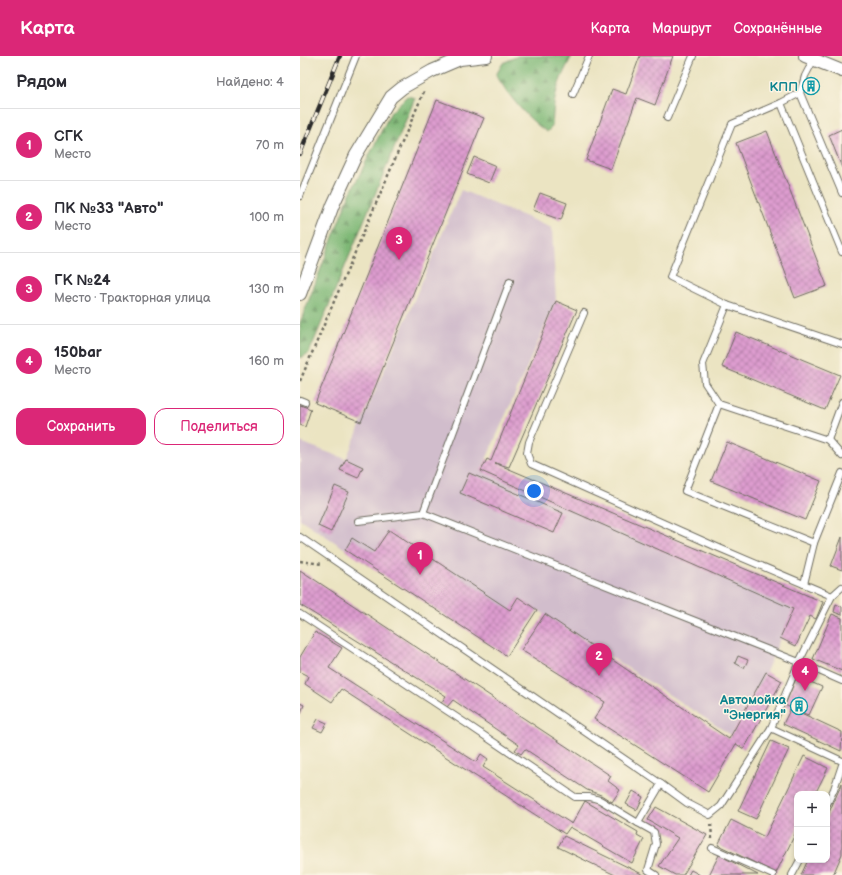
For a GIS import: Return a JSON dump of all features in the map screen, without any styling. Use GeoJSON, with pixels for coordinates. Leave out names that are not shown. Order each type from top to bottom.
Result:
{"type":"FeatureCollection","features":[{"type":"Feature","properties":{"kind":"street"},"geometry":{"type":"LineString","coordinates":[[300,294],[334,205],[356,155],[391,98],[402,88],[432,71],[460,59],[486,56]]}},
{"type":"Feature","properties":{"kind":"street"},"geometry":{"type":"LineString","coordinates":[[809,58],[842,71]]}},
{"type":"Feature","properties":{"kind":"lane"},"geometry":{"type":"LineString","coordinates":[[300,196],[356,56]]}},
{"type":"Feature","properties":{"kind":"lane"},"geometry":{"type":"LineString","coordinates":[[573,94],[589,56]]}},
{"type":"Feature","properties":{"kind":"lane"},"geometry":{"type":"LineString","coordinates":[[667,118],[693,56]]}},
{"type":"Feature","properties":{"kind":"lane"},"geometry":{"type":"LineString","coordinates":[[809,58],[800,93],[842,193]]}},
{"type":"Feature","properties":{"kind":"lane"},"geometry":{"type":"LineString","coordinates":[[800,93],[781,103],[732,124],[670,277],[727,305],[842,344]]}},
{"type":"Feature","properties":{"kind":"lane"},"geometry":{"type":"LineString","coordinates":[[781,103],[842,252]]}},
{"type":"Feature","properties":{"kind":"lane"},"geometry":{"type":"LineString","coordinates":[[423,513],[510,281]]}},
{"type":"Feature","properties":{"kind":"lane"},"geometry":{"type":"LineString","coordinates":[[727,305],[702,364],[704,384],[719,404],[828,440],[842,456]]}},
{"type":"Feature","properties":{"kind":"lane"},"geometry":{"type":"LineString","coordinates":[[584,313],[529,442],[527,453],[530,464],[719,548],[832,596]]}},
{"type":"Feature","properties":{"kind":"lane"},"geometry":{"type":"LineString","coordinates":[[828,440],[842,402]]}},
{"type":"Feature","properties":{"kind":"lane"},"geometry":{"type":"LineString","coordinates":[[719,404],[686,491],[814,543]]}},
{"type":"Feature","properties":{"kind":"lane"},"geometry":{"type":"LineString","coordinates":[[804,584],[814,543],[842,473]]}},
{"type":"Feature","properties":{"kind":"lane"},"geometry":{"type":"LineString","coordinates":[[358,521],[423,513],[799,662],[842,682]]}},
{"type":"Feature","properties":{"kind":"lane"},"geometry":{"type":"LineString","coordinates":[[300,537],[687,803],[710,815],[721,806],[771,728],[799,662],[832,596],[842,588]]}},
{"type":"Feature","properties":{"kind":"lane"},"geometry":{"type":"LineString","coordinates":[[300,614],[575,797],[590,797],[600,800],[654,832],[656,844],[648,870],[656,875]]}},
{"type":"Feature","properties":{"kind":"lane"},"geometry":{"type":"LineString","coordinates":[[771,728],[842,760]]}},
{"type":"Feature","properties":{"kind":"lane"},"geometry":{"type":"LineString","coordinates":[[830,798],[842,765]]}},
{"type":"Feature","properties":{"kind":"lane"},"geometry":{"type":"LineString","coordinates":[[638,823],[661,784]]}},
{"type":"Feature","properties":{"kind":"lane"},"geometry":{"type":"LineString","coordinates":[[712,848],[773,875]]}},
{"type":"Feature","properties":{"kind":"lane"},"geometry":{"type":"LineString","coordinates":[[792,875],[798,863]]}},
{"type":"Feature","properties":{"kind":"path"},"geometry":{"type":"LineString","coordinates":[[300,381],[432,71]]}},
{"type":"Feature","properties":{"kind":"path"},"geometry":{"type":"LineString","coordinates":[[710,815],[712,848]]}},
{"type":"Feature","properties":{"kind":"shaded area"},"geometry":{"type":"Polygon","coordinates":[[[461,190],[552,228],[556,301],[481,471],[793,609],[766,672],[731,735],[538,610],[507,656],[300,519],[300,442],[346,459],[461,190]]]}},
{"type":"Feature","properties":{"kind":"green space"},"geometry":{"type":"Polygon","coordinates":[[[518,56],[572,56],[557,90],[552,127],[547,132],[518,106],[496,75],[503,63],[518,56]]]}},
{"type":"Feature","properties":{"kind":"green space"},"geometry":{"type":"Polygon","coordinates":[[[407,96],[415,98],[309,353],[300,358],[300,323],[348,198],[391,112],[407,96]]]}},
{"type":"Feature","properties":{"kind":"building"},"geometry":{"type":"Polygon","coordinates":[[[640,56],[673,56],[655,105],[637,98],[611,169],[586,160],[612,89],[626,94],[640,56]]]}},
{"type":"Feature","properties":{"kind":"building","name":"КПП"},"geometry":{"type":"Polygon","coordinates":[[[810,80],[815,82],[811,91],[806,89],[810,80]]]}},
{"type":"Feature","properties":{"kind":"building"},"geometry":{"type":"Polygon","coordinates":[[[437,100],[484,118],[361,422],[315,403],[437,100]]]}},
{"type":"Feature","properties":{"kind":"building"},"geometry":{"type":"Polygon","coordinates":[[[842,129],[842,168],[829,135],[842,129]]]}},
{"type":"Feature","properties":{"kind":"building"},"geometry":{"type":"Polygon","coordinates":[[[767,131],[827,286],[795,298],[736,143],[767,131]]]}},
{"type":"Feature","properties":{"kind":"building"},"geometry":{"type":"Polygon","coordinates":[[[474,157],[496,166],[489,183],[467,174],[474,157]]]}},
{"type":"Feature","properties":{"kind":"building"},"geometry":{"type":"Polygon","coordinates":[[[540,193],[567,203],[561,220],[533,210],[540,193]]]}},
{"type":"Feature","properties":{"kind":"building"},"geometry":{"type":"Polygon","coordinates":[[[556,301],[577,310],[509,467],[495,463],[823,602],[816,619],[810,616],[796,646],[780,638],[793,609],[481,471],[487,459],[491,461],[556,301]]]}},
{"type":"Feature","properties":{"kind":"building"},"geometry":{"type":"Polygon","coordinates":[[[736,332],[840,375],[825,410],[722,367],[736,332]]]}},
{"type":"Feature","properties":{"kind":"building"},"geometry":{"type":"Polygon","coordinates":[[[300,405],[311,409],[305,427],[300,425],[300,405]]]}},
{"type":"Feature","properties":{"kind":"building"},"geometry":{"type":"Polygon","coordinates":[[[727,442],[821,481],[805,520],[711,481],[727,442]]]}},
{"type":"Feature","properties":{"kind":"building"},"geometry":{"type":"Polygon","coordinates":[[[346,459],[363,467],[358,478],[340,470],[346,459]]]}},
{"type":"Feature","properties":{"kind":"building"},"geometry":{"type":"Polygon","coordinates":[[[469,473],[563,513],[554,533],[460,493],[469,473]]]}},
{"type":"Feature","properties":{"kind":"building"},"geometry":{"type":"Polygon","coordinates":[[[335,486],[349,492],[331,532],[318,526],[335,486]]]}},
{"type":"Feature","properties":{"kind":"building"},"geometry":{"type":"Polygon","coordinates":[[[389,530],[510,610],[518,597],[537,610],[507,656],[345,550],[352,538],[374,552],[389,530]]]}},
{"type":"Feature","properties":{"kind":"building"},"geometry":{"type":"Polygon","coordinates":[[[842,537],[842,570],[831,566],[842,537]]]}},
{"type":"Feature","properties":{"kind":"building"},"geometry":{"type":"Polygon","coordinates":[[[300,570],[611,776],[608,781],[620,790],[612,802],[601,795],[587,790],[525,749],[521,754],[515,750],[519,745],[453,700],[447,707],[441,703],[446,696],[300,605],[300,570]]]}},
{"type":"Feature","properties":{"kind":"building"},"geometry":{"type":"Polygon","coordinates":[[[836,604],[842,607],[842,615],[834,612],[836,604]]]}},
{"type":"Feature","properties":{"kind":"building"},"geometry":{"type":"Polygon","coordinates":[[[545,614],[729,739],[766,672],[782,681],[744,749],[736,744],[708,792],[594,719],[605,702],[521,650],[545,614]]]}},
{"type":"Feature","properties":{"kind":"building"},"geometry":{"type":"Polygon","coordinates":[[[832,614],[842,618],[842,671],[813,659],[832,614]]]}},
{"type":"Feature","properties":{"kind":"building"},"geometry":{"type":"Polygon","coordinates":[[[315,632],[342,648],[329,668],[476,762],[481,754],[488,759],[483,767],[572,824],[585,801],[638,832],[637,835],[644,839],[632,863],[570,827],[565,834],[341,689],[332,702],[305,684],[308,676],[300,672],[300,657],[315,632]]]}},
{"type":"Feature","properties":{"kind":"building"},"geometry":{"type":"Polygon","coordinates":[[[738,656],[748,660],[744,668],[735,663],[738,656]]]}},
{"type":"Feature","properties":{"kind":"building"},"geometry":{"type":"Polygon","coordinates":[[[797,676],[822,687],[809,715],[799,712],[842,732],[841,751],[783,724],[791,708],[785,705],[797,676]]]}},
{"type":"Feature","properties":{"kind":"building"},"geometry":{"type":"Polygon","coordinates":[[[300,703],[304,705],[300,715],[300,703]]]}},
{"type":"Feature","properties":{"kind":"building"},"geometry":{"type":"Polygon","coordinates":[[[318,719],[327,723],[322,732],[313,728],[318,719]]]}},
{"type":"Feature","properties":{"kind":"building"},"geometry":{"type":"Polygon","coordinates":[[[771,741],[789,749],[756,819],[738,811],[771,741]]]}},
{"type":"Feature","properties":{"kind":"building"},"geometry":{"type":"Polygon","coordinates":[[[804,756],[828,768],[816,791],[794,791],[794,836],[776,873],[718,845],[731,820],[765,837],[804,756]]]}},
{"type":"Feature","properties":{"kind":"building"},"geometry":{"type":"Polygon","coordinates":[[[842,783],[842,854],[833,875],[801,875],[807,863],[830,863],[830,810],[842,783]]]}},
{"type":"Feature","properties":{"kind":"building"},"geometry":{"type":"Polygon","coordinates":[[[633,791],[643,797],[637,810],[626,804],[633,791]]]}},
{"type":"Feature","properties":{"kind":"building"},"geometry":{"type":"Polygon","coordinates":[[[656,807],[707,835],[683,875],[675,875],[659,866],[678,838],[648,820],[656,807]]]}},
{"type":"Feature","properties":{"kind":"building"},"geometry":{"type":"Polygon","coordinates":[[[564,836],[644,875],[615,875],[558,847],[564,836]]]}},
{"type":"Feature","properties":{"kind":"building"},"geometry":{"type":"Polygon","coordinates":[[[719,855],[758,875],[709,875],[719,855]]]}},
{"type":"Feature","properties":{"kind":"building"},"geometry":{"type":"Polygon","coordinates":[[[691,870],[700,875],[688,875],[691,870]]]}},
{"type":"Feature","properties":{"kind":"railway"},"geometry":{"type":"LineString","coordinates":[[300,154],[340,56]]}},
{"type":"Feature","properties":{"kind":"place","name":"КПП"},"geometry":{"type":"Point","coordinates":[811,86]}},
{"type":"Feature","properties":{"kind":"place","name":"ГК №24"},"geometry":{"type":"Point","coordinates":[399,260]}},
{"type":"Feature","properties":{"kind":"place","name":"СГК"},"geometry":{"type":"Point","coordinates":[420,575]}},
{"type":"Feature","properties":{"kind":"place","name":"ПК №33 \"Авто\""},"geometry":{"type":"Point","coordinates":[599,676]}},
{"type":"Feature","properties":{"kind":"place","name":"150bar"},"geometry":{"type":"Point","coordinates":[805,691]}},
{"type":"Feature","properties":{"kind":"place","name":"Автомойка \"Энергия\""},"geometry":{"type":"Point","coordinates":[799,706]}}]}
